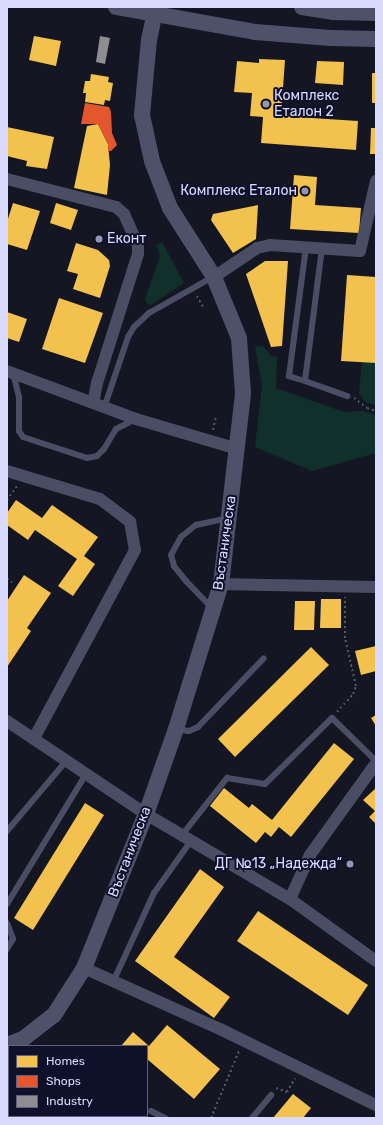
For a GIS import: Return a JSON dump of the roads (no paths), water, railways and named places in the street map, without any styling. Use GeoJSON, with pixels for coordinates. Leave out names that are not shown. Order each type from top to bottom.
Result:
{"type":"FeatureCollection","features":[{"type":"Feature","properties":{"kind":"main road"},"geometry":{"type":"LineString","coordinates":[[116,7],[156,10],[256,32],[331,38],[376,39]]}},
{"type":"Feature","properties":{"kind":"main road"},"geometry":{"type":"LineString","coordinates":[[302,7],[334,12],[376,13]]}},
{"type":"Feature","properties":{"kind":"main road","name":"Въстаническа"},"geometry":{"type":"LineString","coordinates":[[7,1045],[22,1038],[54,1015],[84,968],[146,814],[176,729],[221,584],[238,449],[243,393],[239,338],[214,277],[170,208],[150,154],[142,115],[149,40],[156,10]]}},
{"type":"Feature","properties":{"kind":"street"},"geometry":{"type":"LineString","coordinates":[[7,180],[116,206],[124,214],[138,245],[138,254],[97,383],[98,405]]}},
{"type":"Feature","properties":{"kind":"street"},"geometry":{"type":"LineString","coordinates":[[214,277],[257,248],[270,244],[360,251],[376,181]]}},
{"type":"Feature","properties":{"kind":"street"},"geometry":{"type":"LineString","coordinates":[[10,372],[136,419],[238,449]]}},
{"type":"Feature","properties":{"kind":"street"},"geometry":{"type":"LineString","coordinates":[[7,471],[100,499],[130,522],[135,550],[34,738]]}},
{"type":"Feature","properties":{"kind":"street"},"geometry":{"type":"LineString","coordinates":[[221,584],[344,587],[376,586]]}},
{"type":"Feature","properties":{"kind":"street"},"geometry":{"type":"LineString","coordinates":[[7,721],[146,814],[290,899],[376,961]]}},
{"type":"Feature","properties":{"kind":"street"},"geometry":{"type":"LineString","coordinates":[[290,899],[310,855],[374,768]]}},
{"type":"Feature","properties":{"kind":"street"},"geometry":{"type":"LineString","coordinates":[[84,968],[243,1041],[376,1105]]}},
{"type":"Feature","properties":{"kind":"lane"},"geometry":{"type":"LineString","coordinates":[[306,247],[290,376],[347,396]]}},
{"type":"Feature","properties":{"kind":"lane"},"geometry":{"type":"LineString","coordinates":[[305,381],[322,248]]}},
{"type":"Feature","properties":{"kind":"lane"},"geometry":{"type":"LineString","coordinates":[[98,405],[128,337],[134,327],[149,313],[214,277]]}},
{"type":"Feature","properties":{"kind":"lane"},"geometry":{"type":"LineString","coordinates":[[10,372],[19,396],[19,431],[23,437],[87,458],[97,456],[104,449],[116,429],[136,419]]}},
{"type":"Feature","properties":{"kind":"lane"},"geometry":{"type":"LineString","coordinates":[[213,609],[174,566],[171,555],[181,537],[196,525],[229,517]]}},
{"type":"Feature","properties":{"kind":"lane"},"geometry":{"type":"LineString","coordinates":[[176,729],[189,731],[198,727],[264,658]]}},
{"type":"Feature","properties":{"kind":"lane"},"geometry":{"type":"LineString","coordinates":[[114,982],[154,893],[186,838],[227,778],[265,784],[332,718],[374,768]]}},
{"type":"Feature","properties":{"kind":"lane"},"geometry":{"type":"LineString","coordinates":[[7,831],[67,760]]}},
{"type":"Feature","properties":{"kind":"lane"},"geometry":{"type":"LineString","coordinates":[[7,904],[86,774]]}},
{"type":"Feature","properties":{"kind":"lane"},"geometry":{"type":"LineString","coordinates":[[7,923],[13,939],[7,949]]}},
{"type":"Feature","properties":{"kind":"lane"},"geometry":{"type":"LineString","coordinates":[[252,1118],[271,1095]]}},
{"type":"Feature","properties":{"kind":"lane"},"geometry":{"type":"LineString","coordinates":[[152,1111],[165,1118]]}},
{"type":"Feature","properties":{"kind":"place","name":"Комплекс Еталон 2"},"geometry":{"type":"Point","coordinates":[266,104]}},
{"type":"Feature","properties":{"kind":"place","name":"Комплекс Еталон"},"geometry":{"type":"Point","coordinates":[305,191]}},
{"type":"Feature","properties":{"kind":"place","name":"Еконт"},"geometry":{"type":"Point","coordinates":[99,239]}},
{"type":"Feature","properties":{"kind":"place","name":"ДГ №13 „Надежда“"},"geometry":{"type":"Point","coordinates":[350,864]}}]}
